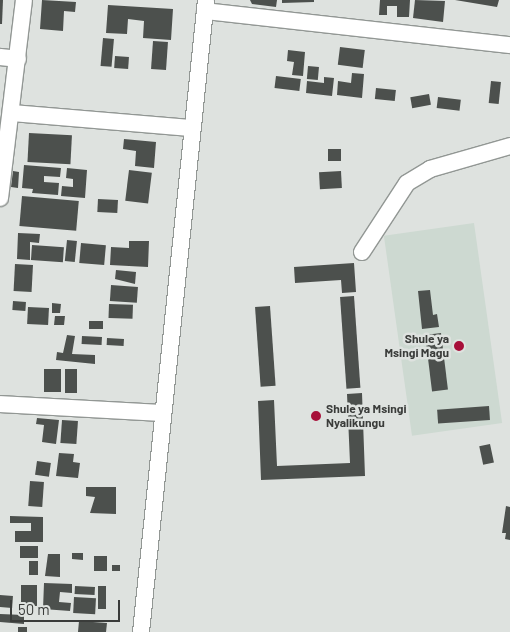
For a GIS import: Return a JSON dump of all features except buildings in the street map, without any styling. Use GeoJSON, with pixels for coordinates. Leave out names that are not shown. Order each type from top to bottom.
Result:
{"type":"FeatureCollection","features":[{"type":"Feature","properties":{"kind":"street"},"geometry":{"type":"LineString","coordinates":[[0,198],[24,0]]}},
{"type":"Feature","properties":{"kind":"street"},"geometry":{"type":"LineString","coordinates":[[141,632],[191,128],[206,6],[510,45]]}},
{"type":"Feature","properties":{"kind":"street"},"geometry":{"type":"LineString","coordinates":[[0,57],[18,59]]}},
{"type":"Feature","properties":{"kind":"street"},"geometry":{"type":"LineString","coordinates":[[10,113],[191,128]]}},
{"type":"Feature","properties":{"kind":"street"},"geometry":{"type":"LineString","coordinates":[[362,252],[407,183],[430,169],[510,146]]}},
{"type":"Feature","properties":{"kind":"street"},"geometry":{"type":"LineString","coordinates":[[0,404],[163,413]]}},
{"type":"Feature","properties":{"kind":"shaded area"},"geometry":{"type":"Polygon","coordinates":[[[474,223],[502,423],[412,436],[384,236],[474,223]]]}},
{"type":"Feature","properties":{"kind":"place","name":"Shule ya Msingi Magu"},"geometry":{"type":"Point","coordinates":[459,346]}},
{"type":"Feature","properties":{"kind":"place","name":"Shule ya Msingi Nyalikungu"},"geometry":{"type":"Point","coordinates":[316,416]}}]}
